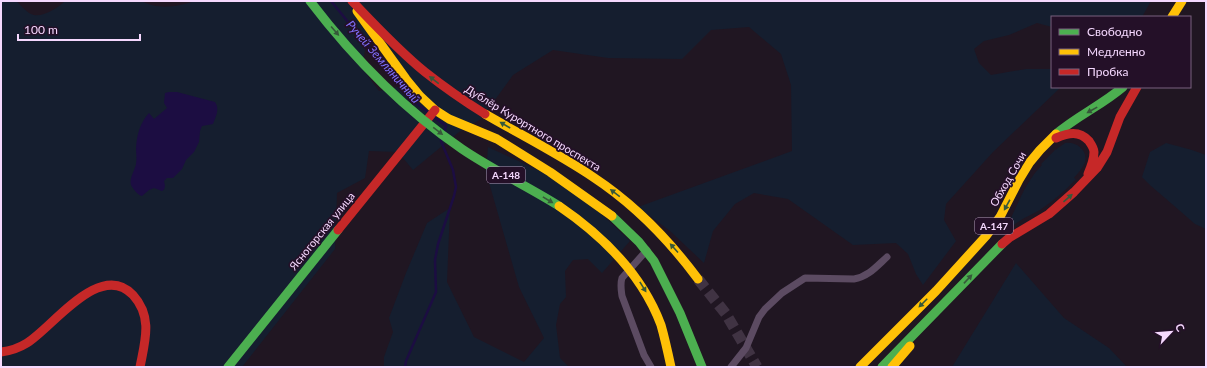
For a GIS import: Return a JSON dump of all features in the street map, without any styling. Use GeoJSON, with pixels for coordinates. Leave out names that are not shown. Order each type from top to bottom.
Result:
{"type":"FeatureCollection","features":[{"type":"Feature","properties":{"kind":"main road","name":"А-148"},"geometry":{"type":"LineString","coordinates":[[310,1],[349,47],[381,81],[421,118],[463,150],[583,223],[620,257],[635,275],[654,309],[664,336],[671,367]]}},
{"type":"Feature","properties":{"kind":"main road"},"geometry":{"type":"LineString","coordinates":[[351,1],[377,41],[406,79],[420,96],[435,110],[449,119],[497,139],[550,172],[612,215],[647,250],[680,313],[702,367]]}},
{"type":"Feature","properties":{"kind":"main road","name":"Дублёр Курортного проспекта"},"geometry":{"type":"LineString","coordinates":[[351,1],[401,51],[422,70],[450,91],[490,117],[594,177],[620,197],[669,242],[685,259],[698,279]]}},
{"type":"Feature","properties":{"kind":"main road"},"geometry":{"type":"LineString","coordinates":[[1173,16],[1182,1]]}},
{"type":"Feature","properties":{"kind":"main road"},"geometry":{"type":"LineString","coordinates":[[1180,16],[1187,1]]}},
{"type":"Feature","properties":{"kind":"main road","name":"Обход Сочи"},"geometry":{"type":"LineString","coordinates":[[860,367],[941,286],[980,242],[1004,211],[1016,186],[1037,153],[1063,128],[1099,106],[1122,88]]}},
{"type":"Feature","properties":{"kind":"main road","name":"А-147"},"geometry":{"type":"LineString","coordinates":[[882,367],[997,248],[1009,238],[1049,214],[1074,192],[1097,168],[1103,160],[1120,117],[1136,88]]}},
{"type":"Feature","properties":{"kind":"main road","name":"Ясногорская улица"},"geometry":{"type":"LineString","coordinates":[[228,367],[435,110]]}},
{"type":"Feature","properties":{"kind":"main road","name":"А-147"},"geometry":{"type":"LineString","coordinates":[[1051,140],[1064,134],[1076,132],[1091,144],[1094,150],[1094,156],[1085,181]]}},
{"type":"Feature","properties":{"kind":"main road"},"geometry":{"type":"LineString","coordinates":[[1,352],[20,348],[35,338],[89,291],[104,286],[116,286],[127,290],[136,297],[146,316],[147,325],[140,367]]}},
{"type":"Feature","properties":{"kind":"main road","name":"А-147"},"geometry":{"type":"LineString","coordinates":[[892,367],[916,339],[925,323]]}},
{"type":"Feature","properties":{"kind":"street"},"geometry":{"type":"LineString","coordinates":[[647,250],[622,278],[620,282],[620,289],[644,355],[651,367]]}},
{"type":"Feature","properties":{"kind":"street"},"geometry":{"type":"LineString","coordinates":[[731,367],[746,348],[759,318],[765,309],[777,298],[805,278],[860,278],[866,275],[887,257]]}},
{"type":"Feature","properties":{"kind":"shaded area"},"geometry":{"type":"Polygon","coordinates":[[[1,1],[16,1],[31,14],[40,15],[58,7],[65,1],[142,1],[154,6],[168,7],[194,1],[1151,1],[1143,16],[1051,16],[1051,27],[1037,23],[1009,35],[984,41],[974,49],[979,63],[991,75],[1026,69],[1051,69],[1051,88],[1060,88],[993,152],[946,204],[944,220],[956,241],[923,285],[916,274],[908,254],[896,243],[853,245],[788,199],[754,193],[735,204],[713,231],[704,263],[670,231],[638,207],[792,151],[791,85],[781,54],[749,27],[711,30],[682,59],[608,58],[553,50],[513,75],[481,119],[459,132],[413,170],[398,152],[369,151],[365,178],[337,193],[335,249],[242,367],[1,367],[1,1]],[[373,34],[367,38],[362,68],[379,91],[403,86],[406,78],[373,34]]]}},
{"type":"Feature","properties":{"kind":"shaded area"},"geometry":{"type":"Polygon","coordinates":[[[177,92],[215,102],[217,113],[213,124],[202,126],[199,142],[194,152],[186,160],[182,169],[173,178],[167,178],[164,181],[164,189],[162,191],[154,188],[142,196],[134,190],[131,185],[131,177],[136,164],[138,133],[143,121],[149,113],[154,119],[167,108],[164,103],[165,93],[177,92]]]}},
{"type":"Feature","properties":{"kind":"shaded area"},"geometry":{"type":"Polygon","coordinates":[[[1065,143],[1073,143],[1077,145],[1085,154],[1085,162],[1074,178],[1076,179],[1045,207],[1005,230],[1003,227],[1008,219],[1009,220],[1011,218],[1032,177],[1042,165],[1041,164],[1055,150],[1065,143]]]}},
{"type":"Feature","properties":{"kind":"shaded area"},"geometry":{"type":"Polygon","coordinates":[[[1166,143],[1206,155],[1206,229],[1195,224],[1142,177],[1150,152],[1166,143]]]}},
{"type":"Feature","properties":{"kind":"shaded area"},"geometry":{"type":"Polygon","coordinates":[[[488,147],[572,186],[630,241],[602,273],[588,259],[573,260],[565,271],[566,297],[560,304],[556,325],[560,358],[569,367],[384,367],[384,357],[393,332],[389,318],[406,273],[427,223],[450,208],[447,282],[474,337],[524,362],[544,338],[519,287],[486,172],[488,147]]]}},
{"type":"Feature","properties":{"kind":"shaded area"},"geometry":{"type":"Polygon","coordinates":[[[1016,263],[1064,318],[1109,348],[1127,367],[952,367],[1016,263]]]}},
{"type":"Feature","properties":{"kind":"waterway","name":"Ручей Земляничный"},"geometry":{"type":"LineString","coordinates":[[331,1],[411,99],[430,114]]}},
{"type":"Feature","properties":{"kind":"waterway","name":"Ручей Земляничный"},"geometry":{"type":"LineString","coordinates":[[434,117],[446,126],[444,133]]}},
{"type":"Feature","properties":{"kind":"waterway","name":"Ручей Земляничный"},"geometry":{"type":"LineString","coordinates":[[405,367],[406,361],[436,292],[435,260],[438,244],[456,187],[453,170],[441,141],[442,138]]}},
{"type":"Feature","properties":{"kind":"tunnel"},"geometry":{"type":"LineString","coordinates":[[698,279],[726,314],[757,367]]}},
{"type":"Feature","properties":{"kind":"traffic: fast"},"geometry":{"type":"LineString","coordinates":[[310,1],[343,42],[380,81],[420,117],[474,157],[559,206]]}},
{"type":"Feature","properties":{"kind":"traffic: fast"},"geometry":{"type":"LineString","coordinates":[[1056,134],[1122,88]]}},
{"type":"Feature","properties":{"kind":"traffic: fast"},"geometry":{"type":"LineString","coordinates":[[612,216],[639,242],[654,261],[680,313],[702,367]]}},
{"type":"Feature","properties":{"kind":"traffic: fast"},"geometry":{"type":"LineString","coordinates":[[228,367],[338,230]]}},
{"type":"Feature","properties":{"kind":"traffic: fast"},"geometry":{"type":"LineString","coordinates":[[882,367],[1002,244]]}},
{"type":"Feature","properties":{"kind":"traffic: slow"},"geometry":{"type":"LineString","coordinates":[[1173,16],[1182,1]]}},
{"type":"Feature","properties":{"kind":"traffic: slow"},"geometry":{"type":"LineString","coordinates":[[357,11],[406,79],[420,96],[435,110],[449,119],[497,139],[550,172],[612,216]]}},
{"type":"Feature","properties":{"kind":"traffic: slow"},"geometry":{"type":"LineString","coordinates":[[485,114],[567,160],[623,199],[663,237],[698,279]]}},
{"type":"Feature","properties":{"kind":"traffic: slow"},"geometry":{"type":"LineString","coordinates":[[860,367],[936,291],[986,236],[1000,217],[1030,162],[1056,134]]}},
{"type":"Feature","properties":{"kind":"traffic: slow"},"geometry":{"type":"LineString","coordinates":[[559,206],[606,243],[632,273],[653,306],[661,325],[671,367]]}},
{"type":"Feature","properties":{"kind":"traffic: slow"},"geometry":{"type":"LineString","coordinates":[[892,367],[910,346]]}},
{"type":"Feature","properties":{"kind":"traffic: jam"},"geometry":{"type":"LineString","coordinates":[[352,1],[415,64],[485,114]]}},
{"type":"Feature","properties":{"kind":"traffic: jam"},"geometry":{"type":"LineString","coordinates":[[1002,244],[1009,238],[1049,214],[1074,192],[1097,168],[1107,152],[1120,117],[1136,88]]}},
{"type":"Feature","properties":{"kind":"traffic: jam"},"geometry":{"type":"LineString","coordinates":[[338,230],[435,110]]}},
{"type":"Feature","properties":{"kind":"traffic: jam"},"geometry":{"type":"LineString","coordinates":[[1056,138],[1065,135],[1077,134],[1089,141],[1094,152],[1093,161],[1088,174]]}},
{"type":"Feature","properties":{"kind":"traffic: jam"},"geometry":{"type":"LineString","coordinates":[[1,352],[14,349],[27,343],[77,300],[92,291],[106,285],[120,286],[133,295],[143,312],[146,330],[140,367]]}}]}
